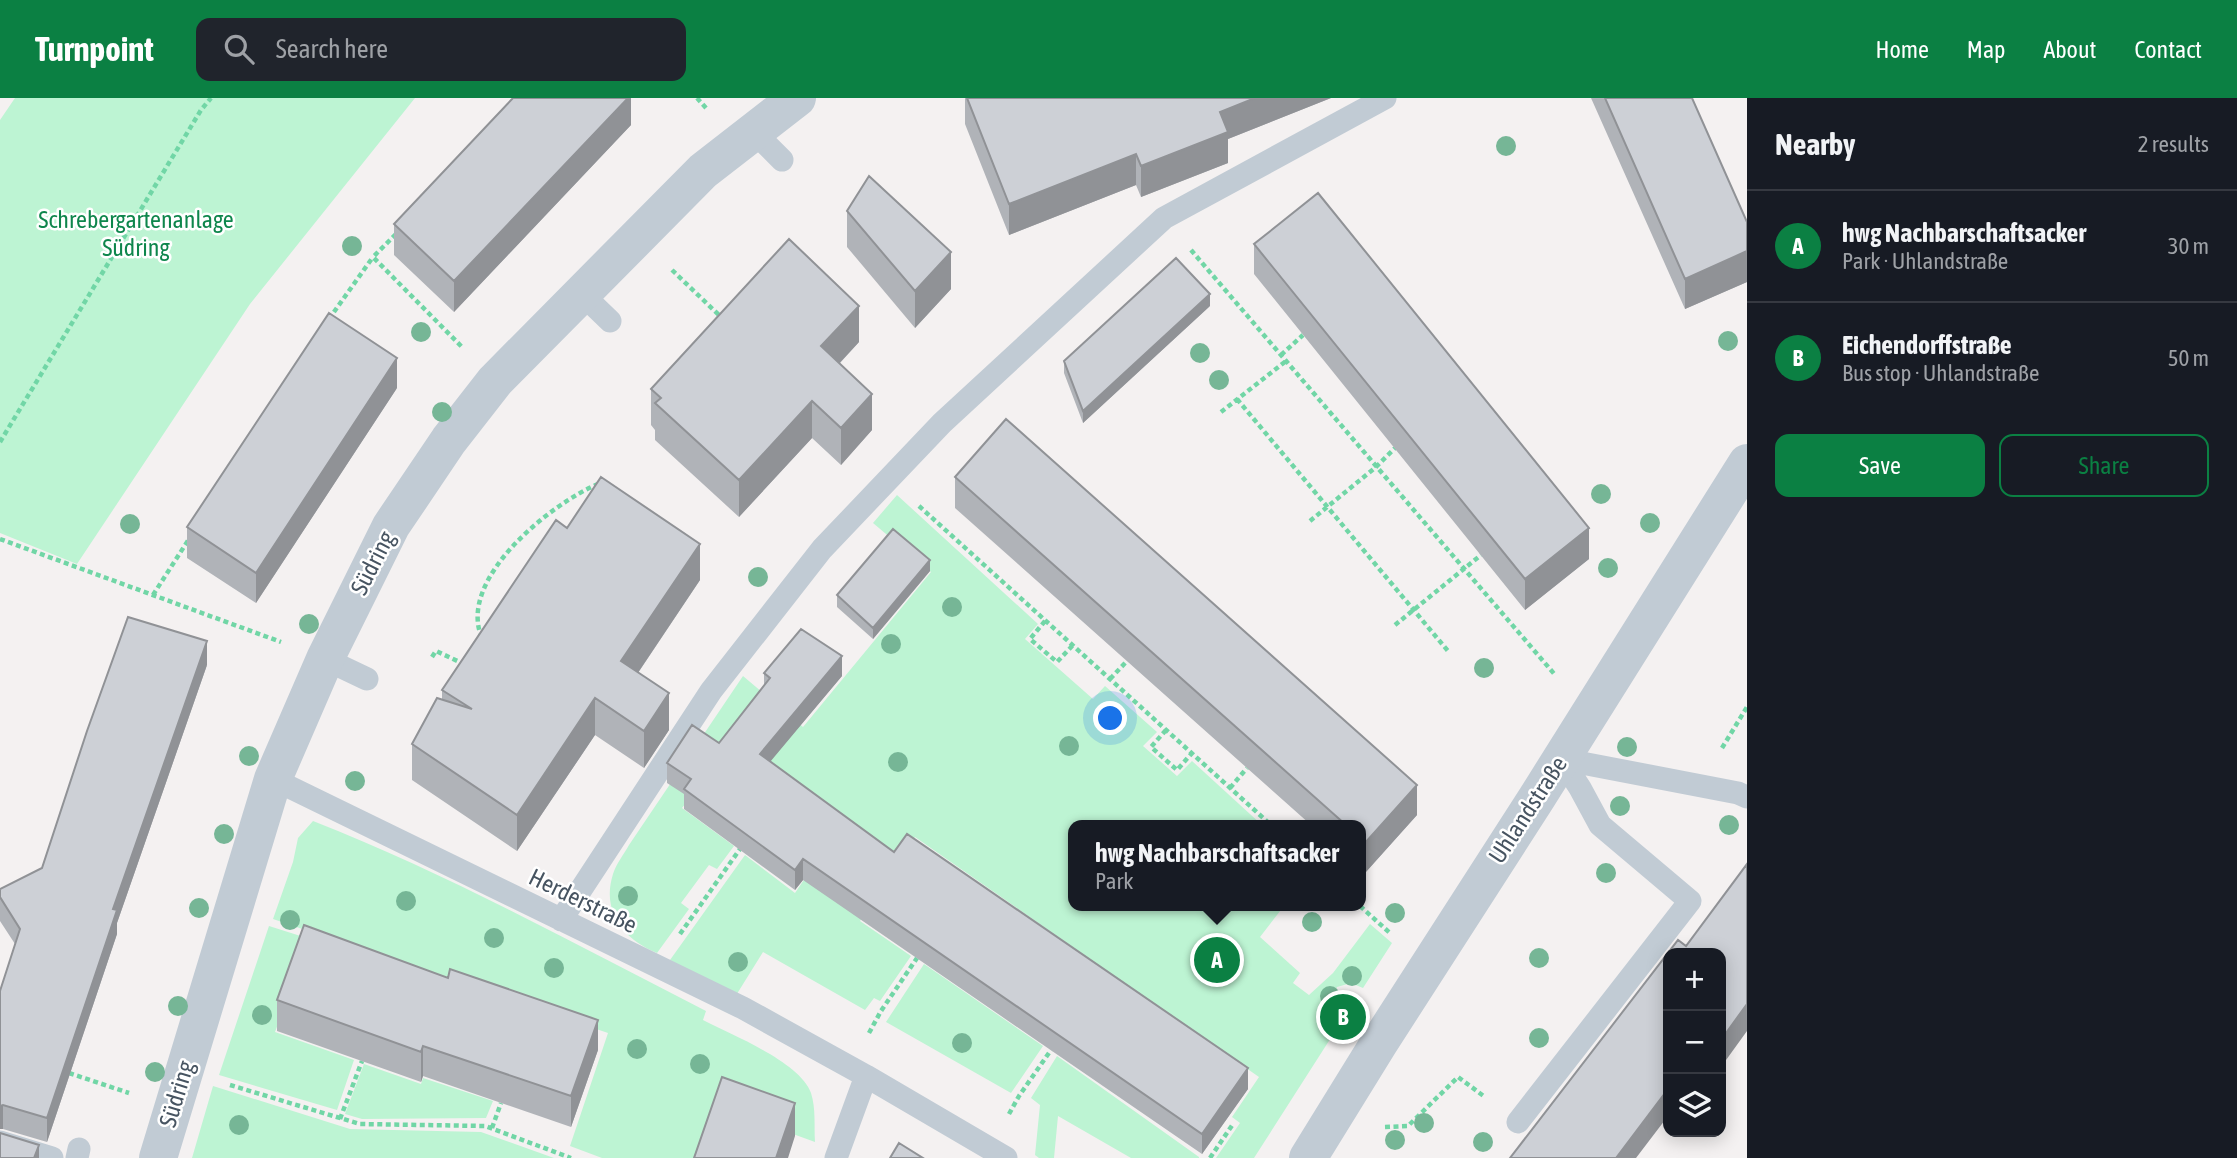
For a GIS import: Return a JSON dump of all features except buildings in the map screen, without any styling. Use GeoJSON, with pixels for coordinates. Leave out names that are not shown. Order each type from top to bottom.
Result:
{"type":"FeatureCollection","features":[{"type":"Feature","properties":{"kind":"street","name":"Südring"},"geometry":{"type":"LineString","coordinates":[[158,1158],[274,779],[325,659],[391,526],[449,440],[495,381],[703,171],[797,98]]}},
{"type":"Feature","properties":{"kind":"street","name":"Uhlandstraße"},"geometry":{"type":"LineString","coordinates":[[1308,1158],[1747,463]]}},
{"type":"Feature","properties":{"kind":"lane"},"geometry":{"type":"LineString","coordinates":[[561,920],[711,691],[822,549],[942,423],[1164,218],[1385,98]]}},
{"type":"Feature","properties":{"kind":"lane"},"geometry":{"type":"LineString","coordinates":[[753,131],[782,160]]}},
{"type":"Feature","properties":{"kind":"lane"},"geometry":{"type":"LineString","coordinates":[[582,294],[610,321]]}},
{"type":"Feature","properties":{"kind":"lane"},"geometry":{"type":"LineString","coordinates":[[325,659],[367,679]]}},
{"type":"Feature","properties":{"kind":"lane"},"geometry":{"type":"LineString","coordinates":[[1561,759],[1738,793],[1747,797]]}},
{"type":"Feature","properties":{"kind":"lane"},"geometry":{"type":"LineString","coordinates":[[1518,1122],[1690,901],[1600,825],[1561,759]]}},
{"type":"Feature","properties":{"kind":"lane","name":"Herderstraße"},"geometry":{"type":"LineString","coordinates":[[274,779],[743,1008],[998,1153]]}},
{"type":"Feature","properties":{"kind":"lane"},"geometry":{"type":"LineString","coordinates":[[836,1158],[859,1072]]}},
{"type":"Feature","properties":{"kind":"lane"},"geometry":{"type":"LineString","coordinates":[[0,1142],[52,1158]]}},
{"type":"Feature","properties":{"kind":"path"},"geometry":{"type":"LineString","coordinates":[[0,442],[201,110],[211,98]]}},
{"type":"Feature","properties":{"kind":"path"},"geometry":{"type":"LineString","coordinates":[[1164,218],[1588,714]]}},
{"type":"Feature","properties":{"kind":"path"},"geometry":{"type":"LineString","coordinates":[[325,325],[373,257],[402,227]]}},
{"type":"Feature","properties":{"kind":"path"},"geometry":{"type":"LineString","coordinates":[[638,237],[727,323]]}},
{"type":"Feature","properties":{"kind":"path"},"geometry":{"type":"LineString","coordinates":[[373,257],[495,381]]}},
{"type":"Feature","properties":{"kind":"path"},"geometry":{"type":"LineString","coordinates":[[1281,355],[1303,335]]}},
{"type":"Feature","properties":{"kind":"path"},"geometry":{"type":"LineString","coordinates":[[1221,412],[1286,360]]}},
{"type":"Feature","properties":{"kind":"path"},"geometry":{"type":"LineString","coordinates":[[1237,399],[1448,651]]}},
{"type":"Feature","properties":{"kind":"path"},"geometry":{"type":"LineString","coordinates":[[1310,522],[1395,448]]}},
{"type":"Feature","properties":{"kind":"path"},"geometry":{"type":"LineString","coordinates":[[889,479],[1265,820]]}},
{"type":"Feature","properties":{"kind":"path"},"geometry":{"type":"LineString","coordinates":[[486,648],[479,631],[478,616],[481,598],[500,562],[515,544],[551,512],[577,494],[606,481]]}},
{"type":"Feature","properties":{"kind":"path"},"geometry":{"type":"LineString","coordinates":[[153,596],[191,537]]}},
{"type":"Feature","properties":{"kind":"path"},"geometry":{"type":"LineString","coordinates":[[0,539],[325,659]]}},
{"type":"Feature","properties":{"kind":"path"},"geometry":{"type":"LineString","coordinates":[[1395,625],[1481,555]]}},
{"type":"Feature","properties":{"kind":"path"},"geometry":{"type":"LineString","coordinates":[[1045,621],[1030,639],[1057,662],[1073,645]]}},
{"type":"Feature","properties":{"kind":"path"},"geometry":{"type":"LineString","coordinates":[[432,657],[436,651],[469,666]]}},
{"type":"Feature","properties":{"kind":"path"},"geometry":{"type":"LineString","coordinates":[[1110,679],[1127,661]]}},
{"type":"Feature","properties":{"kind":"path"},"geometry":{"type":"LineString","coordinates":[[1166,730],[1151,747],[1177,770],[1192,753]]}},
{"type":"Feature","properties":{"kind":"path"},"geometry":{"type":"LineString","coordinates":[[1230,788],[1247,768]]}},
{"type":"Feature","properties":{"kind":"path"},"geometry":{"type":"LineString","coordinates":[[657,967],[740,849]]}},
{"type":"Feature","properties":{"kind":"path"},"geometry":{"type":"LineString","coordinates":[[859,1072],[881,1011],[917,958]]}},
{"type":"Feature","properties":{"kind":"path"},"geometry":{"type":"LineString","coordinates":[[998,1153],[1019,1096],[1051,1050]]}},
{"type":"Feature","properties":{"kind":"path"},"geometry":{"type":"LineString","coordinates":[[340,1119],[362,1061]]}},
{"type":"Feature","properties":{"kind":"path"},"geometry":{"type":"LineString","coordinates":[[184,1072],[360,1124],[485,1126],[571,1158]]}},
{"type":"Feature","properties":{"kind":"path"},"geometry":{"type":"LineString","coordinates":[[69,1073],[173,1108]]}},
{"type":"Feature","properties":{"kind":"path"},"geometry":{"type":"LineString","coordinates":[[1374,1128],[1408,1126],[1458,1077],[1518,1122]]}},
{"type":"Feature","properties":{"kind":"path"},"geometry":{"type":"LineString","coordinates":[[492,1128],[501,1103]]}},
{"type":"Feature","properties":{"kind":"path"},"geometry":{"type":"LineString","coordinates":[[1210,1158],[1233,1125]]}},
{"type":"Feature","properties":{"kind":"green space","name":"Schrebergartenanlage Südring"},"geometry":{"type":"Polygon","coordinates":[[[15,98],[415,98],[250,304],[77,564],[0,533],[0,120],[15,98]]]}},
{"type":"Feature","properties":{"kind":"green space"},"geometry":{"type":"Polygon","coordinates":[[[897,495],[1038,624],[1025,639],[1093,699],[1105,686],[1157,732],[1143,746],[1177,776],[1192,761],[1257,820],[1068,820],[1068,911],[1280,911],[1260,937],[1300,973],[1293,983],[1309,995],[1333,973],[1370,924],[1392,943],[1363,988],[1351,983],[1337,987],[1327,1009],[1327,1026],[1334,1033],[1254,1158],[1216,1158],[1240,1123],[1232,1117],[1259,1077],[915,837],[860,921],[911,956],[880,1001],[874,998],[865,1010],[763,952],[735,997],[670,960],[745,855],[795,893],[844,821],[736,740],[682,808],[734,846],[717,869],[709,865],[681,903],[689,909],[657,953],[635,941],[618,923],[610,901],[610,888],[616,867],[743,676],[803,727],[931,572],[873,523],[897,495]]]}},
{"type":"Feature","properties":{"kind":"green space"},"geometry":{"type":"Polygon","coordinates":[[[313,821],[463,887],[706,1011],[703,1020],[764,1050],[794,1071],[804,1082],[813,1099],[815,1142],[719,1107],[701,1158],[602,1158],[570,1146],[608,1033],[273,919],[293,862],[298,838],[313,821]]]}},
{"type":"Feature","properties":{"kind":"green space"},"geometry":{"type":"Polygon","coordinates":[[[269,926],[310,939],[275,1032],[354,1060],[337,1110],[219,1075],[269,926]]]}},
{"type":"Feature","properties":{"kind":"green space"},"geometry":{"type":"Polygon","coordinates":[[[924,964],[1043,1046],[1011,1093],[886,1022],[924,964]]]}},
{"type":"Feature","properties":{"kind":"green space"},"geometry":{"type":"Polygon","coordinates":[[[1057,1056],[1199,1158],[1131,1158],[1058,1116],[1054,1158],[1039,1158],[1035,1155],[1040,1105],[1031,1098],[1057,1056]]]}},
{"type":"Feature","properties":{"kind":"green space"},"geometry":{"type":"Polygon","coordinates":[[[364,1064],[421,1084],[423,1078],[493,1101],[486,1118],[362,1119],[345,1114],[364,1064]]]}},
{"type":"Feature","properties":{"kind":"green space"},"geometry":{"type":"Polygon","coordinates":[[[213,1086],[350,1129],[481,1132],[554,1158],[192,1158],[213,1086]]]}},
{"type":"Feature","properties":{"kind":"place","name":"hwg Nachbarschaftsacker"},"geometry":{"type":"Point","coordinates":[1217,960]}},
{"type":"Feature","properties":{"kind":"place","name":"Eichendorffstraße"},"geometry":{"type":"Point","coordinates":[1343,1017]}}]}
